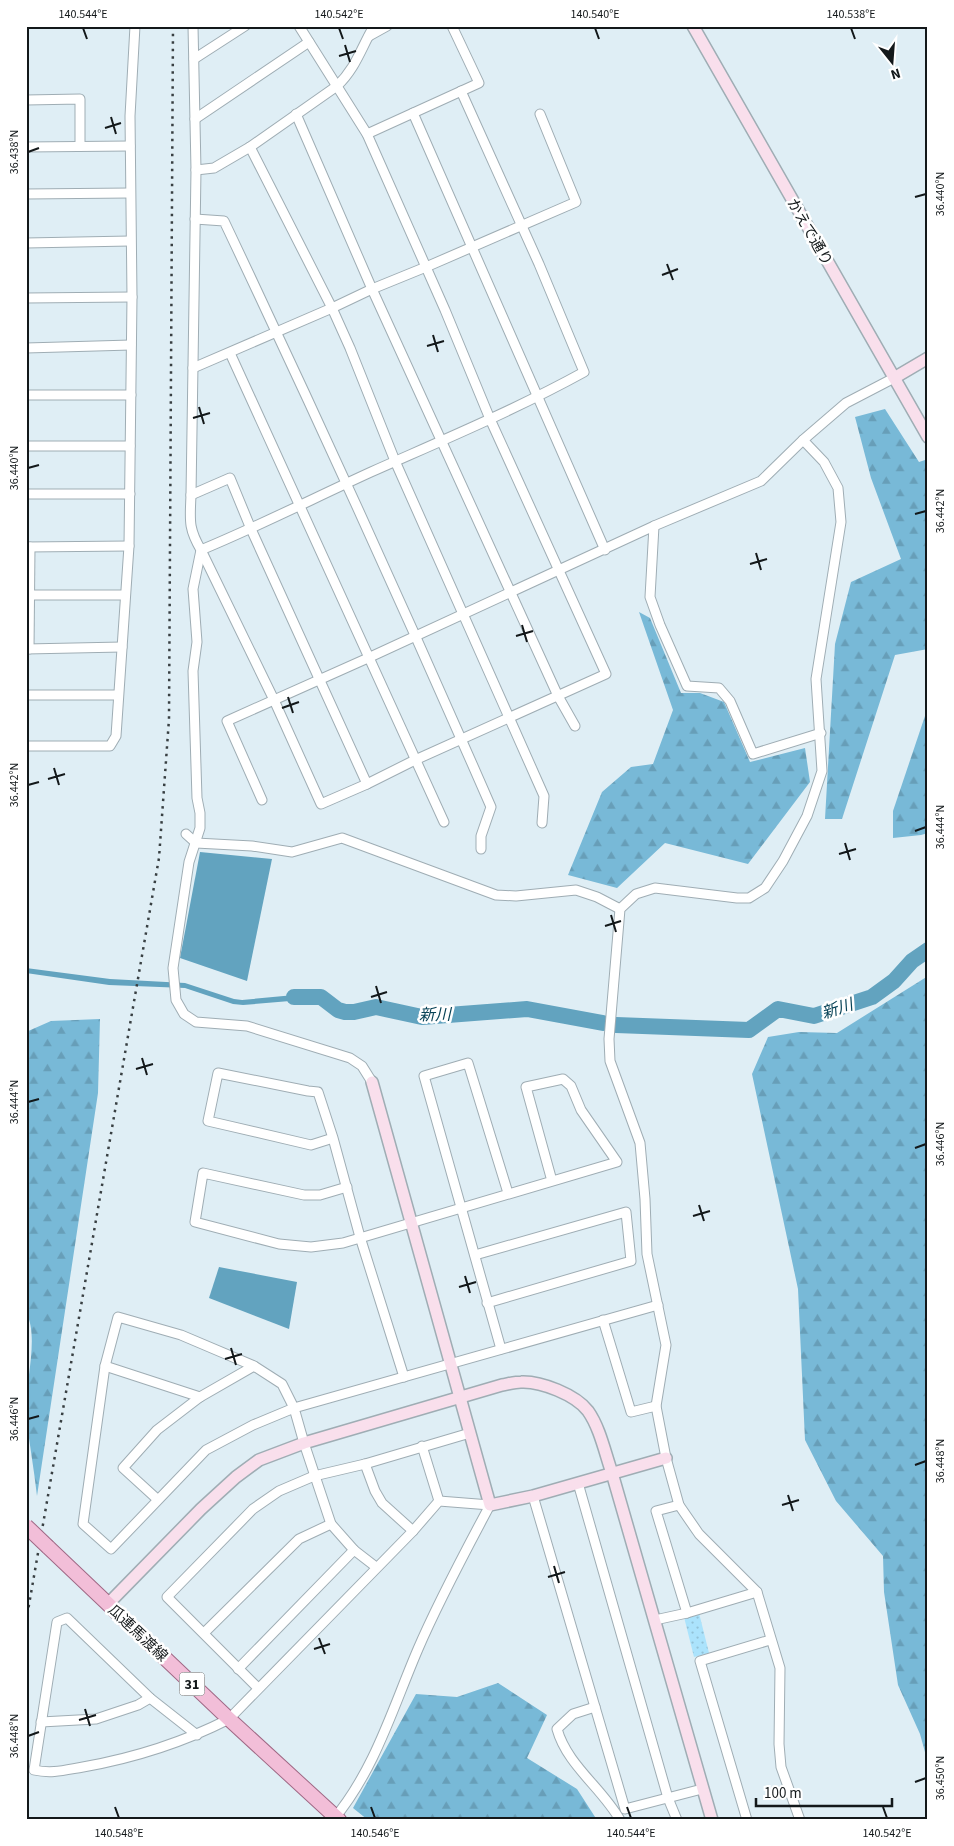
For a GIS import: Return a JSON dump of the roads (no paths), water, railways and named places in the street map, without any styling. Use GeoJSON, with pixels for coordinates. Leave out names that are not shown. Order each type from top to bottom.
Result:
{"type":"FeatureCollection","features":[{"type":"Feature","properties":{"kind":"main road","name":"瓜連馬渡線"},"geometry":{"type":"LineString","coordinates":[[26,1526],[336,1819]]}},
{"type":"Feature","properties":{"kind":"street"},"geometry":{"type":"LineString","coordinates":[[26,746],[110,746],[116,736],[129,546],[132,345],[130,116],[135,26]]}},
{"type":"Feature","properties":{"kind":"street"},"geometry":{"type":"LineString","coordinates":[[193,26],[196,170],[189,522],[193,536],[202,550],[274,700],[321,804],[606,674],[557,570],[490,419],[367,134],[299,26]]}},
{"type":"Feature","properties":{"kind":"street"},"geometry":{"type":"LineString","coordinates":[[194,60],[245,26]]}},
{"type":"Feature","properties":{"kind":"street"},"geometry":{"type":"LineString","coordinates":[[196,170],[214,168],[250,147],[336,86],[348,76],[374,26]]}},
{"type":"Feature","properties":{"kind":"street"},"geometry":{"type":"LineString","coordinates":[[369,36],[387,26]]}},
{"type":"Feature","properties":{"kind":"street"},"geometry":{"type":"LineString","coordinates":[[367,134],[479,83],[452,26]]}},
{"type":"Feature","properties":{"kind":"street","name":"かえで通り"},"geometry":{"type":"LineString","coordinates":[[693,26],[928,437]]}},
{"type":"Feature","properties":{"kind":"street"},"geometry":{"type":"LineString","coordinates":[[195,119],[309,42]]}},
{"type":"Feature","properties":{"kind":"street"},"geometry":{"type":"LineString","coordinates":[[202,550],[538,398],[584,372],[522,225],[462,91]]}},
{"type":"Feature","properties":{"kind":"street"},"geometry":{"type":"LineString","coordinates":[[26,100],[80,99],[80,146]]}},
{"type":"Feature","properties":{"kind":"street"},"geometry":{"type":"LineString","coordinates":[[413,113],[605,550]]}},
{"type":"Feature","properties":{"kind":"street"},"geometry":{"type":"LineString","coordinates":[[296,114],[372,289],[558,696],[575,726]]}},
{"type":"Feature","properties":{"kind":"street"},"geometry":{"type":"LineString","coordinates":[[193,368],[576,202],[540,114]]}},
{"type":"Feature","properties":{"kind":"street"},"geometry":{"type":"LineString","coordinates":[[26,147],[130,146]]}},
{"type":"Feature","properties":{"kind":"street"},"geometry":{"type":"LineString","coordinates":[[250,147],[332,308],[462,614],[544,796],[542,823]]}},
{"type":"Feature","properties":{"kind":"street"},"geometry":{"type":"LineString","coordinates":[[26,194],[130,193]]}},
{"type":"Feature","properties":{"kind":"street"},"geometry":{"type":"LineString","coordinates":[[195,219],[224,221],[415,636],[490,808],[481,836],[480,849]]}},
{"type":"Feature","properties":{"kind":"street"},"geometry":{"type":"LineString","coordinates":[[26,243],[130,241]]}},
{"type":"Feature","properties":{"kind":"street"},"geometry":{"type":"LineString","coordinates":[[26,298],[132,296]]}},
{"type":"Feature","properties":{"kind":"street"},"geometry":{"type":"LineString","coordinates":[[26,348],[132,345]]}},
{"type":"Feature","properties":{"kind":"street"},"geometry":{"type":"LineString","coordinates":[[230,353],[414,760],[444,822]]}},
{"type":"Feature","properties":{"kind":"street"},"geometry":{"type":"LineString","coordinates":[[262,800],[227,721],[321,680],[654,526],[761,481],[803,440],[846,403],[928,358]]}},
{"type":"Feature","properties":{"kind":"street"},"geometry":{"type":"LineString","coordinates":[[26,395],[131,395]]}},
{"type":"Feature","properties":{"kind":"street"},"geometry":{"type":"LineString","coordinates":[[800,1820],[781,1767],[778,1744],[780,1668],[757,1592],[699,1534],[679,1505],[666,1458],[656,1406],[666,1345],[647,1254],[640,1143],[610,1061],[609,1039],[620,909],[636,894],[655,888],[744,898],[758,894],[765,888],[783,861],[807,816],[822,771],[816,679],[841,522],[838,488],[824,462],[803,440]]}},
{"type":"Feature","properties":{"kind":"street"},"geometry":{"type":"LineString","coordinates":[[26,446],[130,446]]}},
{"type":"Feature","properties":{"kind":"street"},"geometry":{"type":"LineString","coordinates":[[191,495],[230,478],[251,529],[368,784]]}},
{"type":"Feature","properties":{"kind":"street"},"geometry":{"type":"LineString","coordinates":[[26,494],[130,494]]}},
{"type":"Feature","properties":{"kind":"street"},"geometry":{"type":"LineString","coordinates":[[654,526],[650,597],[660,625],[687,686],[719,688],[730,701],[754,754],[821,733]]}},
{"type":"Feature","properties":{"kind":"street"},"geometry":{"type":"LineString","coordinates":[[122,647],[28,649],[30,595],[28,547],[129,546]]}},
{"type":"Feature","properties":{"kind":"street"},"geometry":{"type":"LineString","coordinates":[[202,550],[193,589],[198,642],[193,671],[197,798],[200,828],[189,862],[173,968],[176,1000],[184,1014],[196,1022],[247,1026],[350,1058],[362,1066],[372,1082],[458,1397],[490,1505],[418,1649],[396,1708],[366,1771],[336,1819]]}},
{"type":"Feature","properties":{"kind":"street"},"geometry":{"type":"LineString","coordinates":[[30,595],[125,595]]}},
{"type":"Feature","properties":{"kind":"street"},"geometry":{"type":"LineString","coordinates":[[26,695],[118,695]]}},
{"type":"Feature","properties":{"kind":"street"},"geometry":{"type":"LineString","coordinates":[[186,834],[196,843],[252,846],[292,852],[342,838],[496,895],[516,896],[576,890],[597,897],[620,909]]}},
{"type":"Feature","properties":{"kind":"street"},"geometry":{"type":"LineString","coordinates":[[501,1349],[424,1076],[468,1063],[508,1193]]}},
{"type":"Feature","properties":{"kind":"street"},"geometry":{"type":"LineString","coordinates":[[333,1138],[310,1145],[208,1121],[218,1073],[318,1092],[333,1138],[360,1237],[404,1377]]}},
{"type":"Feature","properties":{"kind":"street"},"geometry":{"type":"LineString","coordinates":[[347,1187],[320,1195],[304,1196],[203,1172],[195,1222],[279,1244],[311,1247],[343,1243],[617,1162],[581,1110],[571,1086],[563,1079],[526,1087],[552,1181]]}},
{"type":"Feature","properties":{"kind":"street"},"geometry":{"type":"LineString","coordinates":[[475,1255],[626,1212],[631,1261],[487,1303]]}},
{"type":"Feature","properties":{"kind":"street"},"geometry":{"type":"LineString","coordinates":[[376,1567],[354,1550],[331,1524],[314,1476],[294,1408],[282,1384],[254,1366],[181,1336],[118,1318],[105,1366],[84,1524],[111,1549],[206,1450],[253,1425],[294,1408],[658,1305]]}},
{"type":"Feature","properties":{"kind":"street"},"geometry":{"type":"LineString","coordinates":[[602,1320],[630,1412],[656,1406]]}},
{"type":"Feature","properties":{"kind":"street"},"geometry":{"type":"LineString","coordinates":[[105,1366],[200,1397]]}},
{"type":"Feature","properties":{"kind":"street"},"geometry":{"type":"LineString","coordinates":[[157,1500],[123,1468],[157,1430],[200,1397],[254,1366]]}},
{"type":"Feature","properties":{"kind":"street"},"geometry":{"type":"LineString","coordinates":[[108,1604],[201,1509],[236,1477],[259,1460],[304,1443],[502,1385],[522,1382],[540,1384],[558,1390],[587,1410],[597,1429],[612,1473],[712,1820]]}},
{"type":"Feature","properties":{"kind":"street"},"geometry":{"type":"LineString","coordinates":[[258,1688],[167,1597],[254,1509],[279,1491],[314,1476],[365,1464],[470,1433]]}},
{"type":"Feature","properties":{"kind":"street"},"geometry":{"type":"LineString","coordinates":[[422,1446],[439,1502]]}},
{"type":"Feature","properties":{"kind":"street"},"geometry":{"type":"LineString","coordinates":[[439,1502],[490,1505],[532,1496],[666,1458]]}},
{"type":"Feature","properties":{"kind":"street"},"geometry":{"type":"LineString","coordinates":[[365,1464],[375,1491],[382,1503],[413,1531]]}},
{"type":"Feature","properties":{"kind":"street"},"geometry":{"type":"LineString","coordinates":[[578,1483],[668,1798],[677,1820]]}},
{"type":"Feature","properties":{"kind":"street"},"geometry":{"type":"LineString","coordinates":[[532,1496],[625,1810],[702,1789]]}},
{"type":"Feature","properties":{"kind":"street"},"geometry":{"type":"LineString","coordinates":[[197,1735],[150,1698],[67,1618],[57,1622],[34,1770],[48,1773],[113,1762],[197,1735],[229,1719],[439,1502]]}},
{"type":"Feature","properties":{"kind":"street"},"geometry":{"type":"LineString","coordinates":[[679,1505],[656,1511],[687,1613]]}},
{"type":"Feature","properties":{"kind":"street"},"geometry":{"type":"LineString","coordinates":[[204,1633],[299,1539],[331,1524]]}},
{"type":"Feature","properties":{"kind":"street"},"geometry":{"type":"LineString","coordinates":[[238,1669],[354,1550]]}},
{"type":"Feature","properties":{"kind":"street"},"geometry":{"type":"LineString","coordinates":[[654,1620],[687,1613],[757,1592]]}},
{"type":"Feature","properties":{"kind":"street"},"geometry":{"type":"LineString","coordinates":[[747,1820],[700,1661],[770,1640]]}},
{"type":"Feature","properties":{"kind":"street"},"geometry":{"type":"LineString","coordinates":[[41,1722],[96,1719],[138,1705],[150,1698]]}},
{"type":"Feature","properties":{"kind":"street"},"geometry":{"type":"LineString","coordinates":[[595,1706],[573,1714],[557,1729],[561,1741],[574,1761],[620,1820]]}},
{"type":"Feature","properties":{"kind":"waterway","name":"新川"},"geometry":{"type":"LineString","coordinates":[[616,1025],[749,1030],[778,1009],[814,1016],[872,997],[894,981],[912,961],[928,950]]}},
{"type":"Feature","properties":{"kind":"waterway","name":"新川"},"geometry":{"type":"LineString","coordinates":[[294,997],[321,997],[338,1010],[345,1012],[376,1007],[422,1017],[527,1009],[603,1023]]}},
{"type":"Feature","properties":{"kind":"railway"},"geometry":{"type":"LineString","coordinates":[[26,1622],[159,858],[169,719],[173,26]]}}]}
